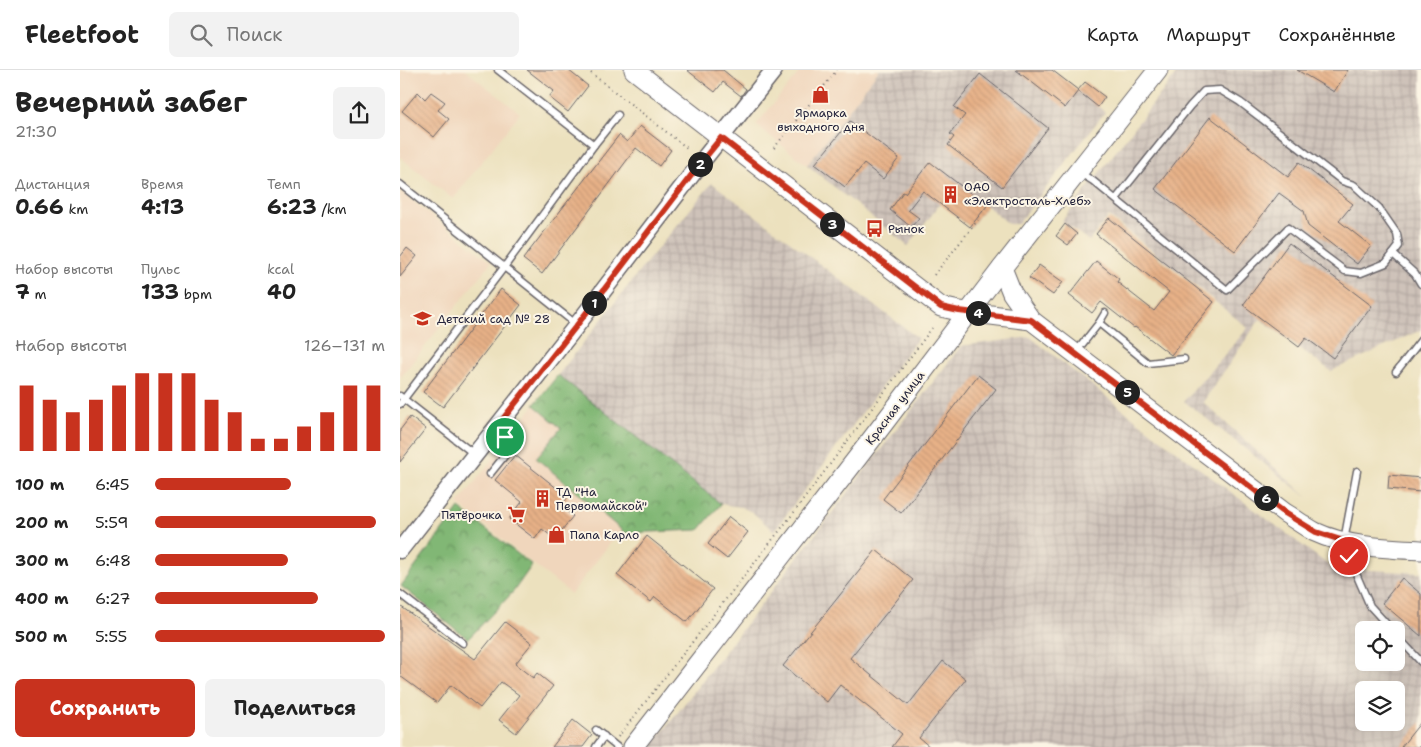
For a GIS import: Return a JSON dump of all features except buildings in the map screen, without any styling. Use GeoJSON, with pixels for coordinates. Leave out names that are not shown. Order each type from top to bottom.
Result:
{"type":"FeatureCollection","features":[{"type":"Feature","properties":{"kind":"main road"},"geometry":{"type":"LineString","coordinates":[[634,70],[941,307],[949,310],[1031,320]]}},
{"type":"Feature","properties":{"kind":"main road","name":"Красная улица"},"geometry":{"type":"LineString","coordinates":[[633,747],[1002,268],[1158,70]]}},
{"type":"Feature","properties":{"kind":"main road"},"geometry":{"type":"LineString","coordinates":[[1002,268],[1012,293],[1031,320],[1285,513],[1316,532],[1344,541],[1377,548],[1421,550]]}},
{"type":"Feature","properties":{"kind":"street"},"geometry":{"type":"LineString","coordinates":[[400,550],[774,70]]}},
{"type":"Feature","properties":{"kind":"lane"},"geometry":{"type":"LineString","coordinates":[[498,70],[594,146]]}},
{"type":"Feature","properties":{"kind":"lane"},"geometry":{"type":"LineString","coordinates":[[1079,172],[1116,199],[1227,290],[1288,228],[1345,271],[1362,273],[1386,263],[1399,246],[1398,234],[1379,208],[1354,185],[1342,181],[1240,102],[1220,90],[1204,91],[1116,199]]}},
{"type":"Feature","properties":{"kind":"lane"},"geometry":{"type":"LineString","coordinates":[[474,454],[401,399],[505,266],[618,115]]}},
{"type":"Feature","properties":{"kind":"lane"},"geometry":{"type":"LineString","coordinates":[[400,184],[577,325]]}},
{"type":"Feature","properties":{"kind":"lane"},"geometry":{"type":"LineString","coordinates":[[1393,254],[1415,274],[1421,284]]}},
{"type":"Feature","properties":{"kind":"lane"},"geometry":{"type":"LineString","coordinates":[[1075,353],[1105,313]]}},
{"type":"Feature","properties":{"kind":"lane"},"geometry":{"type":"LineString","coordinates":[[1099,323],[1148,362],[1184,359]]}},
{"type":"Feature","properties":{"kind":"lane"},"geometry":{"type":"LineString","coordinates":[[1396,372],[1421,340]]}},
{"type":"Feature","properties":{"kind":"lane"},"geometry":{"type":"LineString","coordinates":[[490,474],[514,444],[495,429]]}},
{"type":"Feature","properties":{"kind":"lane"},"geometry":{"type":"LineString","coordinates":[[1357,470],[1344,541],[1370,606],[1384,621]]}},
{"type":"Feature","properties":{"kind":"lane"},"geometry":{"type":"LineString","coordinates":[[400,594],[463,643]]}},
{"type":"Feature","properties":{"kind":"lane"},"geometry":{"type":"LineString","coordinates":[[1405,645],[1421,662]]}},
{"type":"Feature","properties":{"kind":"lane"},"geometry":{"type":"LineString","coordinates":[[596,730],[615,745]]}},
{"type":"Feature","properties":{"kind":"lane"},"geometry":{"type":"LineString","coordinates":[[596,747],[604,736]]}},
{"type":"Feature","properties":{"kind":"path"},"geometry":{"type":"LineString","coordinates":[[587,70],[687,148]]}},
{"type":"Feature","properties":{"kind":"path"},"geometry":{"type":"LineString","coordinates":[[774,148],[837,70]]}},
{"type":"Feature","properties":{"kind":"path"},"geometry":{"type":"LineString","coordinates":[[934,275],[978,220]]}},
{"type":"Feature","properties":{"kind":"path"},"geometry":{"type":"LineString","coordinates":[[615,745],[932,328]]}},
{"type":"Feature","properties":{"kind":"shaded area"},"geometry":{"type":"Polygon","coordinates":[[[400,70],[465,70],[520,113],[453,199],[400,157],[400,70]]]}},
{"type":"Feature","properties":{"kind":"shaded area","name":"Ярмарка выходного дня"},"geometry":{"type":"Polygon","coordinates":[[[801,70],[879,70],[807,165],[756,125],[801,70]]]}},
{"type":"Feature","properties":{"kind":"shaded area","name":"ОАО «Электросталь-Хлеб»"},"geometry":{"type":"Polygon","coordinates":[[[879,70],[1051,70],[1105,112],[1018,224],[1009,224],[987,206],[971,227],[940,204],[908,246],[807,165],[879,70]]]}},
{"type":"Feature","properties":{"kind":"shaded area"},"geometry":{"type":"Polygon","coordinates":[[[1179,70],[1421,70],[1421,330],[1331,371],[1260,319],[1203,402],[1308,498],[1184,401],[1248,328],[1109,216],[1089,241],[1062,221],[1179,70]]]}},
{"type":"Feature","properties":{"kind":"shaded area"},"geometry":{"type":"Polygon","coordinates":[[[712,183],[918,338],[774,531],[752,512],[741,507],[721,504],[558,375],[712,183]]]}},
{"type":"Feature","properties":{"kind":"shaded area","name":"Детский сад № 28"},"geometry":{"type":"Polygon","coordinates":[[[400,191],[491,262],[401,377],[400,376],[400,191]]]}},
{"type":"Feature","properties":{"kind":"shaded area"},"geometry":{"type":"Polygon","coordinates":[[[1030,337],[1172,448],[1335,570],[1354,569],[1421,573],[1421,747],[651,747],[961,346],[1030,337]]]}},
{"type":"Feature","properties":{"kind":"shaded area"},"geometry":{"type":"Polygon","coordinates":[[[534,405],[561,428],[537,458],[621,529],[571,594],[458,504],[534,405]]]}},
{"type":"Feature","properties":{"kind":"green space"},"geometry":{"type":"Polygon","coordinates":[[[558,375],[721,504],[699,530],[625,533],[536,458],[561,428],[534,405],[558,375]]]}},
{"type":"Feature","properties":{"kind":"green space"},"geometry":{"type":"Polygon","coordinates":[[[459,508],[532,565],[513,592],[468,639],[401,586],[459,508]]]}},
{"type":"Feature","properties":{"kind":"place","name":"Ярмарка выходного дня"},"geometry":{"type":"Point","coordinates":[821,94]}},
{"type":"Feature","properties":{"kind":"place","name":"ОАО «Электросталь-Хлеб»"},"geometry":{"type":"Point","coordinates":[950,194]}},
{"type":"Feature","properties":{"kind":"place","name":"Рынок"},"geometry":{"type":"Point","coordinates":[874,229]}},
{"type":"Feature","properties":{"kind":"place","name":"Детский сад № 28"},"geometry":{"type":"Point","coordinates":[423,319]}},
{"type":"Feature","properties":{"kind":"place","name":"ТД \"На Первомайской\""},"geometry":{"type":"Point","coordinates":[542,499]}},
{"type":"Feature","properties":{"kind":"place","name":"Пятёрочка"},"geometry":{"type":"Point","coordinates":[516,515]}},
{"type":"Feature","properties":{"kind":"place","name":"Папа Карло"},"geometry":{"type":"Point","coordinates":[556,535]}},
{"type":"Feature","properties":{"kind":"route"},"geometry":{"type":"LineString","coordinates":[[505,437],[495,429],[721,138],[941,307],[949,310],[1031,320],[1285,513],[1316,532],[1344,541],[1349,556]]}}]}
